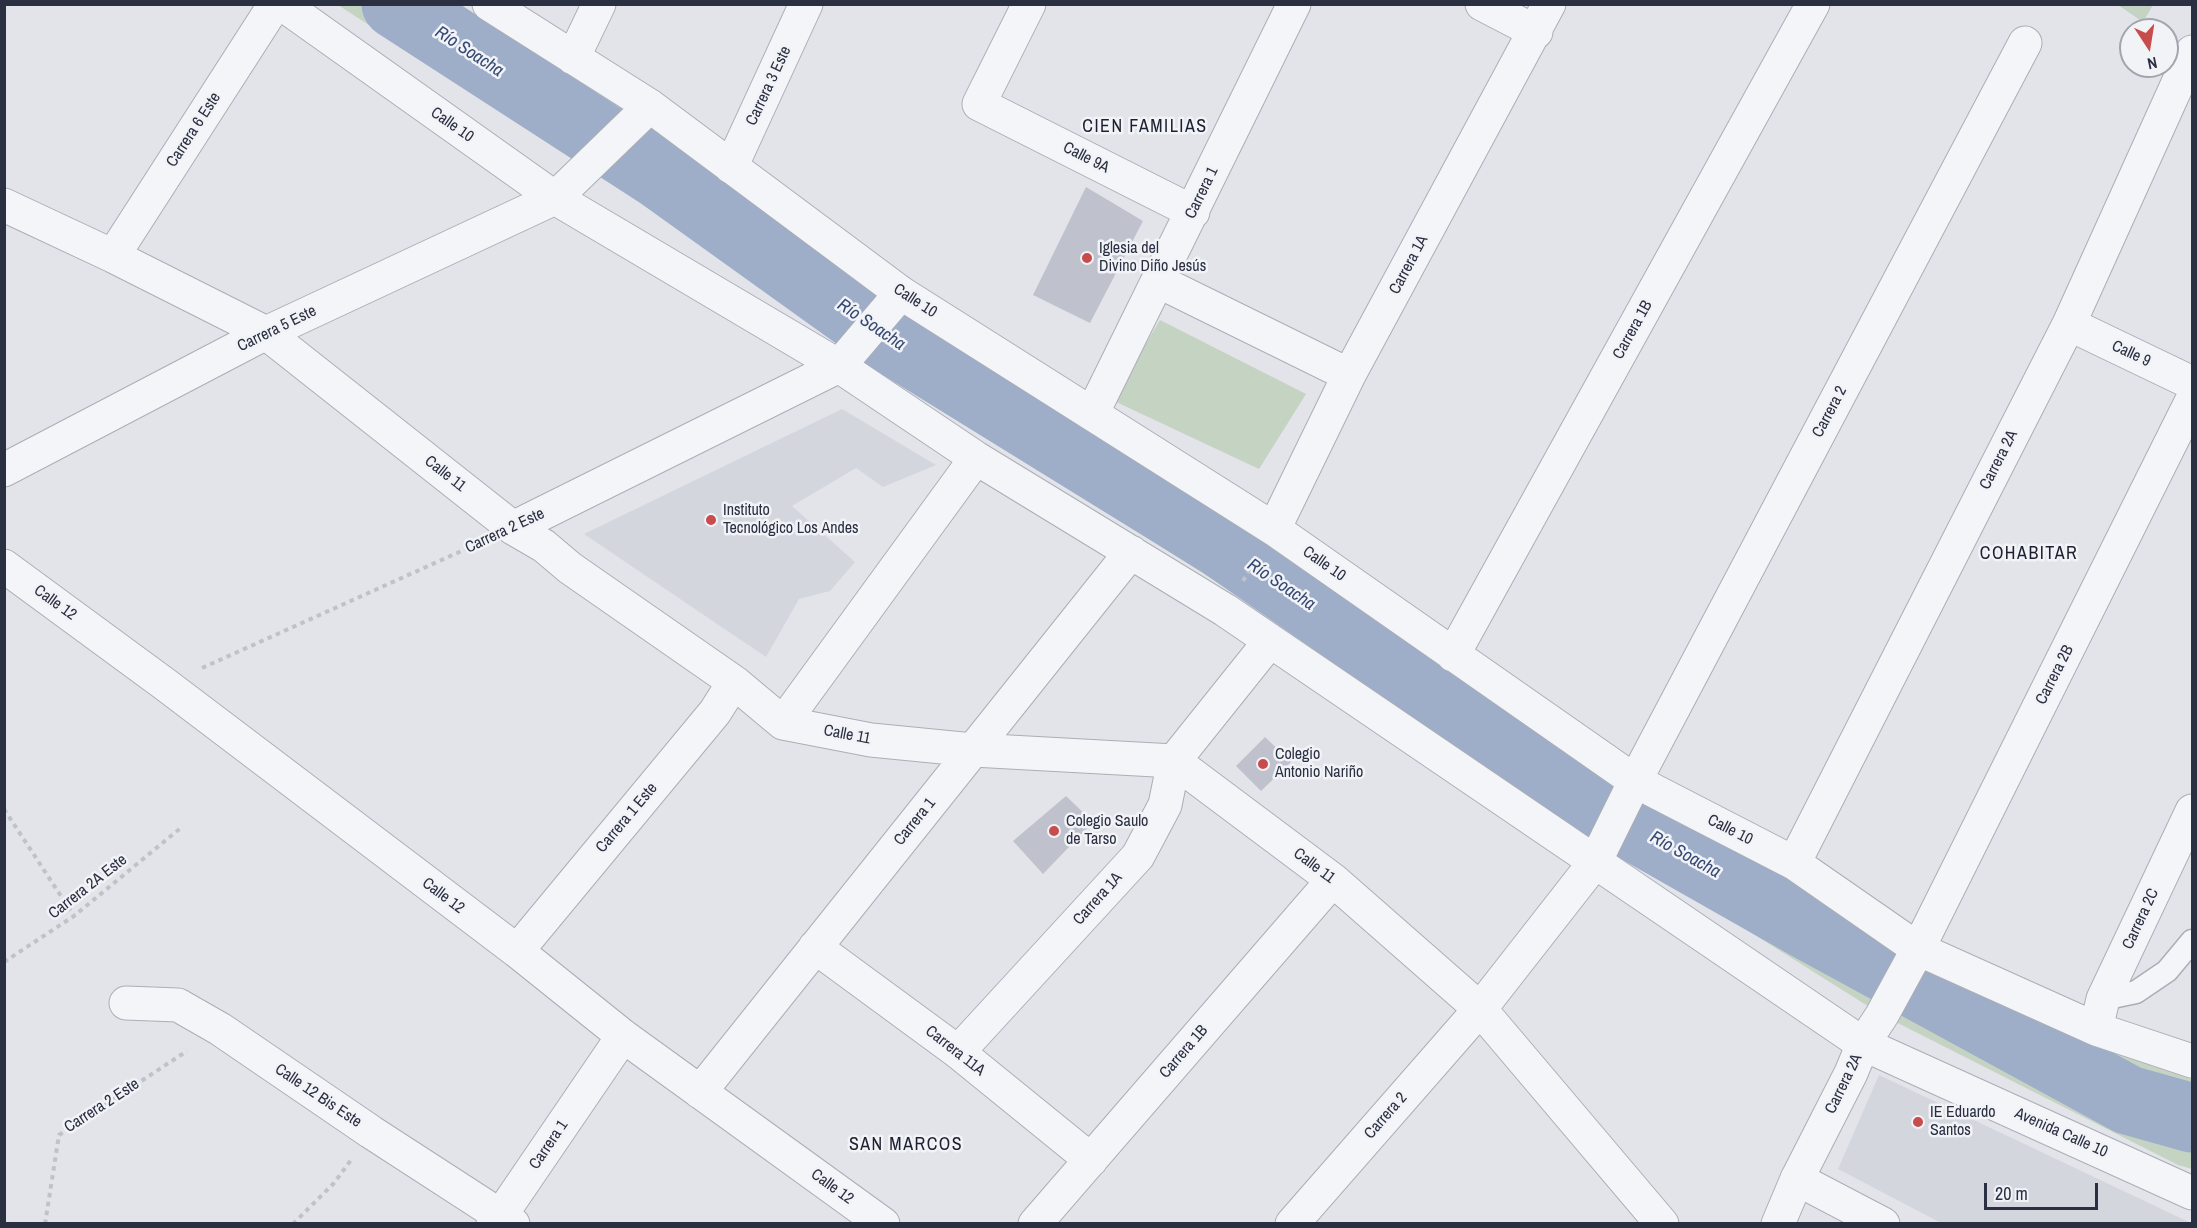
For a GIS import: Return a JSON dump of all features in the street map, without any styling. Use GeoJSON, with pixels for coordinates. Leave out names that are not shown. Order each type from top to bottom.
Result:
{"type":"FeatureCollection","features":[{"type":"Feature","properties":{"kind":"street","name":"Carrera 6 Este"},"geometry":{"type":"LineString","coordinates":[[113,256],[275,4]]}},
{"type":"Feature","properties":{"kind":"street","name":"Calle 10"},"geometry":{"type":"LineString","coordinates":[[282,4],[555,198],[842,363],[976,458],[1225,609],[1270,641],[1598,856],[1863,1044]]}},
{"type":"Feature","properties":{"kind":"street","name":"Calle 10"},"geometry":{"type":"LineString","coordinates":[[489,4],[650,106],[899,296],[1092,414],[1267,542],[1453,655],[1633,786],[1794,863],[1918,950],[2099,1014],[2193,1061]]}},
{"type":"Feature","properties":{"kind":"street"},"geometry":{"type":"LineString","coordinates":[[573,58],[598,4]]}},
{"type":"Feature","properties":{"kind":"street","name":"Carrera 3 Este"},"geometry":{"type":"LineString","coordinates":[[731,167],[806,4]]}},
{"type":"Feature","properties":{"kind":"street","name":"Calle 9A"},"geometry":{"type":"LineString","coordinates":[[1029,4],[979,104],[1193,212]]}},
{"type":"Feature","properties":{"kind":"street","name":"Carrera 1"},"geometry":{"type":"LineString","coordinates":[[1092,414],[1294,4]]}},
{"type":"Feature","properties":{"kind":"street"},"geometry":{"type":"LineString","coordinates":[[1482,4],[1542,18]]}},
{"type":"Feature","properties":{"kind":"street","name":"Carrera 1B"},"geometry":{"type":"LineString","coordinates":[[1453,655],[1813,4]]}},
{"type":"Feature","properties":{"kind":"street","name":"Carrera 1A"},"geometry":{"type":"LineString","coordinates":[[1267,542],[1349,375],[1542,18]]}},
{"type":"Feature","properties":{"kind":"street","name":"Carrera 2"},"geometry":{"type":"LineString","coordinates":[[1598,856],[2025,43]]}},
{"type":"Feature","properties":{"kind":"street","name":"Carrera 2A"},"geometry":{"type":"LineString","coordinates":[[1794,863],[2069,324],[2193,52]]}},
{"type":"Feature","properties":{"kind":"street"},"geometry":{"type":"LineString","coordinates":[[555,198],[650,106]]}},
{"type":"Feature","properties":{"kind":"street","name":"Carrera 5 Este"},"geometry":{"type":"LineString","coordinates":[[4,470],[266,333],[555,198]]}},
{"type":"Feature","properties":{"kind":"street","name":"Calle 11"},"geometry":{"type":"LineString","coordinates":[[4,205],[113,256],[266,333],[513,528],[544,546],[570,568],[734,682],[783,723],[871,740],[973,750],[1174,760],[1333,880],[1480,1009],[1662,1224]]}},
{"type":"Feature","properties":{"kind":"street"},"geometry":{"type":"LineString","coordinates":[[1158,281],[1349,375]]}},
{"type":"Feature","properties":{"kind":"street"},"geometry":{"type":"LineString","coordinates":[[842,363],[899,296]]}},
{"type":"Feature","properties":{"kind":"street","name":"Calle 9"},"geometry":{"type":"LineString","coordinates":[[2069,324],[2193,383]]}},
{"type":"Feature","properties":{"kind":"street","name":"Carrera 2 Este"},"geometry":{"type":"LineString","coordinates":[[513,528],[842,363]]}},
{"type":"Feature","properties":{"kind":"street","name":"Carrera 2B"},"geometry":{"type":"LineString","coordinates":[[1918,950],[2193,400]]}},
{"type":"Feature","properties":{"kind":"street"},"geometry":{"type":"LineString","coordinates":[[783,723],[976,458]]}},
{"type":"Feature","properties":{"kind":"street","name":"Carrera 1"},"geometry":{"type":"LineString","coordinates":[[700,1092],[1131,552]]}},
{"type":"Feature","properties":{"kind":"street","name":"Calle 12"},"geometry":{"type":"LineString","coordinates":[[4,566],[166,685],[517,951],[623,1036],[883,1224]]}},
{"type":"Feature","properties":{"kind":"street","name":"Carrera 1A"},"geometry":{"type":"LineString","coordinates":[[958,1052],[1137,856],[1165,805],[1174,760],[1270,641]]}},
{"type":"Feature","properties":{"kind":"street","name":"Carrera 1 Este"},"geometry":{"type":"LineString","coordinates":[[517,951],[715,712],[734,682]]}},
{"type":"Feature","properties":{"kind":"street","name":"Carrera 2C"},"geometry":{"type":"LineString","coordinates":[[2099,1014],[2193,811]]}},
{"type":"Feature","properties":{"kind":"street"},"geometry":{"type":"LineString","coordinates":[[1480,1009],[1598,856]]}},
{"type":"Feature","properties":{"kind":"street","name":"Carrera 1B"},"geometry":{"type":"LineString","coordinates":[[1035,1224],[1333,880]]}},
{"type":"Feature","properties":{"kind":"street","name":"Carrera 11A"},"geometry":{"type":"LineString","coordinates":[[815,947],[958,1052],[1091,1160]]}},
{"type":"Feature","properties":{"kind":"street","name":"Carrera 2A"},"geometry":{"type":"LineString","coordinates":[[1778,1224],[1797,1179],[1851,1073],[1863,1044],[1918,950]]}},
{"type":"Feature","properties":{"kind":"street","name":"Calle 12 Bis Este"},"geometry":{"type":"LineString","coordinates":[[126,1003],[178,1005],[220,1029],[503,1221]]}},
{"type":"Feature","properties":{"kind":"street","name":"Carrera 2"},"geometry":{"type":"LineString","coordinates":[[1292,1224],[1480,1009]]}},
{"type":"Feature","properties":{"kind":"street","name":"Carrera 1"},"geometry":{"type":"LineString","coordinates":[[503,1221],[623,1036]]}},
{"type":"Feature","properties":{"kind":"street","name":"Avenida Calle 10"},"geometry":{"type":"LineString","coordinates":[[1863,1044],[2193,1192]]}},
{"type":"Feature","properties":{"kind":"street"},"geometry":{"type":"LineString","coordinates":[[1797,1179],[1883,1224]]}},
{"type":"Feature","properties":{"kind":"lane"},"geometry":{"type":"LineString","coordinates":[[2099,1014],[2167,971],[2193,941]]}},
{"type":"Feature","properties":{"kind":"path","name":"Carrera 2 Este"},"geometry":{"type":"LineString","coordinates":[[166,685],[513,528]]}},
{"type":"Feature","properties":{"kind":"path"},"geometry":{"type":"LineString","coordinates":[[1241,584],[1267,542]]}},
{"type":"Feature","properties":{"kind":"path"},"geometry":{"type":"LineString","coordinates":[[4,809],[74,916]]}},
{"type":"Feature","properties":{"kind":"path","name":"Carrera 2A Este"},"geometry":{"type":"LineString","coordinates":[[4,962],[74,916],[183,826]]}},
{"type":"Feature","properties":{"kind":"path","name":"Carrera 2 Este"},"geometry":{"type":"LineString","coordinates":[[45,1224],[59,1135],[220,1029]]}},
{"type":"Feature","properties":{"kind":"path"},"geometry":{"type":"LineString","coordinates":[[293,1224],[334,1183],[371,1132]]}},
{"type":"Feature","properties":{"kind":"shaded area","name":"Instituto Tecnológico Los Andes"},"geometry":{"type":"Polygon","coordinates":[[[842,409],[936,465],[883,487],[856,468],[792,506],[855,562],[830,591],[799,599],[766,657],[584,534],[842,409]]]}},
{"type":"Feature","properties":{"kind":"shaded area","name":"IE Eduardo Santos"},"geometry":{"type":"Polygon","coordinates":[[[1879,1075],[2191,1223],[1941,1223],[1838,1169],[1879,1075]]]}},
{"type":"Feature","properties":{"kind":"green space"},"geometry":{"type":"Polygon","coordinates":[[[338,5],[449,5],[630,118],[1266,544],[1629,796],[2078,1036],[2192,1079],[2192,1169],[2178,1165],[1882,1015],[1606,841],[1235,594],[854,349],[576,159],[338,5]]]}},
{"type":"Feature","properties":{"kind":"green space"},"geometry":{"type":"Polygon","coordinates":[[[2118,5],[2153,5],[2145,18],[2137,18],[2118,5]]]}},
{"type":"Feature","properties":{"kind":"green space"},"geometry":{"type":"Polygon","coordinates":[[[1160,320],[1306,394],[1259,469],[1112,400],[1160,320]]]}},
{"type":"Feature","properties":{"kind":"building","name":"Iglesia del Divino Diño Jesús"},"geometry":{"type":"Polygon","coordinates":[[[1086,187],[1143,221],[1090,323],[1033,295],[1086,187]]]}},
{"type":"Feature","properties":{"kind":"building","name":"Colegio Antonio Nariño"},"geometry":{"type":"Polygon","coordinates":[[[1265,737],[1291,762],[1261,791],[1236,766],[1265,737]]]}},
{"type":"Feature","properties":{"kind":"building","name":"Colegio Saulo de Tarso"},"geometry":{"type":"Polygon","coordinates":[[[1066,796],[1093,822],[1043,874],[1013,841],[1066,796]]]}},
{"type":"Feature","properties":{"kind":"waterway","name":"Río Soacha"},"geometry":{"type":"LineString","coordinates":[[396,4],[659,174],[882,334],[1222,544],[1464,712],[1640,830],[1809,926],[2128,1100],[2192,1118]]}},
{"type":"Feature","properties":{"kind":"place","name":"Iglesia del Divino Diño Jesús"},"geometry":{"type":"Point","coordinates":[1087,258]}},
{"type":"Feature","properties":{"kind":"place","name":"Instituto Tecnológico Los Andes"},"geometry":{"type":"Point","coordinates":[711,520]}},
{"type":"Feature","properties":{"kind":"place","name":"Colegio Antonio Nariño"},"geometry":{"type":"Point","coordinates":[1263,764]}},
{"type":"Feature","properties":{"kind":"place","name":"Colegio Saulo de Tarso"},"geometry":{"type":"Point","coordinates":[1054,831]}},
{"type":"Feature","properties":{"kind":"place","name":"IE Eduardo Santos"},"geometry":{"type":"Point","coordinates":[1918,1122]}},
{"type":"Feature","properties":{"kind":"district","name":"CIEN FAMILIAS"},"geometry":{"type":"Point","coordinates":[1145,127]}},
{"type":"Feature","properties":{"kind":"district","name":"COHABITAR"},"geometry":{"type":"Point","coordinates":[2029,554]}},
{"type":"Feature","properties":{"kind":"district","name":"SAN MARCOS"},"geometry":{"type":"Point","coordinates":[906,1145]}}]}
